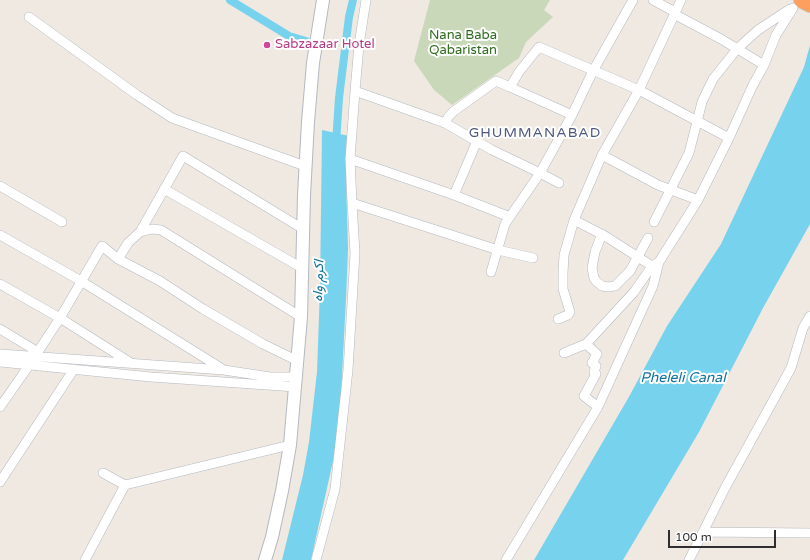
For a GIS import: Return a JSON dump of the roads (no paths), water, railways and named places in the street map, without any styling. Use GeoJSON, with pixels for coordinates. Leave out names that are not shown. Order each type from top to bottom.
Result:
{"type":"FeatureCollection","features":[{"type":"Feature","properties":{"kind":"highway"},"geometry":{"type":"LineString","coordinates":[[798,2],[810,4]]}},
{"type":"Feature","properties":{"kind":"street"},"geometry":{"type":"LineString","coordinates":[[265,560],[272,537],[282,491],[290,445],[301,317],[305,166],[313,63],[322,0]]}},
{"type":"Feature","properties":{"kind":"street"},"geometry":{"type":"LineString","coordinates":[[316,560],[335,489],[348,370],[355,253],[350,159],[359,45],[366,0]]}},
{"type":"Feature","properties":{"kind":"street"},"geometry":{"type":"LineString","coordinates":[[491,272],[505,224],[540,173],[572,115],[593,71],[633,0]]}},
{"type":"Feature","properties":{"kind":"street"},"geometry":{"type":"LineString","coordinates":[[653,0],[764,65]]}},
{"type":"Feature","properties":{"kind":"street"},"geometry":{"type":"LineString","coordinates":[[558,319],[570,312],[563,289],[563,273],[564,255],[574,220],[602,155],[639,90],[681,0]]}},
{"type":"Feature","properties":{"kind":"street"},"geometry":{"type":"LineString","coordinates":[[654,222],[689,153],[702,102],[713,79],[737,49],[758,30],[798,2]]}},
{"type":"Feature","properties":{"kind":"street"},"geometry":{"type":"LineString","coordinates":[[564,353],[586,344],[634,292],[656,264],[698,200],[764,65],[776,35],[798,2]]}},
{"type":"Feature","properties":{"kind":"street"},"geometry":{"type":"LineString","coordinates":[[29,17],[137,95],[172,118],[305,166]]}},
{"type":"Feature","properties":{"kind":"street"},"geometry":{"type":"LineString","coordinates":[[510,87],[519,72],[539,47],[639,90],[729,138]]}},
{"type":"Feature","properties":{"kind":"street"},"geometry":{"type":"LineString","coordinates":[[445,123],[454,111],[496,81],[572,115]]}},
{"type":"Feature","properties":{"kind":"street"},"geometry":{"type":"LineString","coordinates":[[355,91],[445,123],[559,183]]}},
{"type":"Feature","properties":{"kind":"street"},"geometry":{"type":"LineString","coordinates":[[454,195],[477,141]]}},
{"type":"Feature","properties":{"kind":"street"},"geometry":{"type":"LineString","coordinates":[[602,155],[641,176],[698,200]]}},
{"type":"Feature","properties":{"kind":"street"},"geometry":{"type":"LineString","coordinates":[[118,258],[128,242],[140,232],[182,157],[185,156],[303,229]]}},
{"type":"Feature","properties":{"kind":"street"},"geometry":{"type":"LineString","coordinates":[[350,159],[454,195],[510,217]]}},
{"type":"Feature","properties":{"kind":"street"},"geometry":{"type":"LineString","coordinates":[[0,186],[62,222]]}},
{"type":"Feature","properties":{"kind":"street"},"geometry":{"type":"LineString","coordinates":[[164,189],[302,268]]}},
{"type":"Feature","properties":{"kind":"street"},"geometry":{"type":"LineString","coordinates":[[352,203],[498,250],[533,258]]}},
{"type":"Feature","properties":{"kind":"street"},"geometry":{"type":"LineString","coordinates":[[574,220],[602,234],[638,257],[656,264]]}},
{"type":"Feature","properties":{"kind":"street"},"geometry":{"type":"LineString","coordinates":[[140,232],[152,229],[161,230],[301,317]]}},
{"type":"Feature","properties":{"kind":"street"},"geometry":{"type":"LineString","coordinates":[[602,234],[595,252],[592,268],[594,278],[602,286],[615,286],[630,271],[648,238]]}},
{"type":"Feature","properties":{"kind":"street"},"geometry":{"type":"LineString","coordinates":[[0,235],[82,281],[224,370]]}},
{"type":"Feature","properties":{"kind":"street"},"geometry":{"type":"LineString","coordinates":[[0,408],[60,318],[102,246],[118,258],[160,281],[203,309],[263,344],[298,361]]}},
{"type":"Feature","properties":{"kind":"street"},"geometry":{"type":"LineString","coordinates":[[506,560],[598,407],[653,286],[656,264]]}},
{"type":"Feature","properties":{"kind":"street"},"geometry":{"type":"LineString","coordinates":[[0,284],[60,318],[132,364]]}},
{"type":"Feature","properties":{"kind":"street"},"geometry":{"type":"LineString","coordinates":[[689,560],[725,488],[791,368],[803,328],[810,316]]}},
{"type":"Feature","properties":{"kind":"street"},"geometry":{"type":"LineString","coordinates":[[0,329],[34,358]]}},
{"type":"Feature","properties":{"kind":"street"},"geometry":{"type":"LineString","coordinates":[[586,344],[597,354],[592,363],[596,366],[594,372],[596,374],[584,396],[598,407]]}},
{"type":"Feature","properties":{"kind":"street"},"geometry":{"type":"LineString","coordinates":[[0,354],[34,358],[224,370],[296,382]]}},
{"type":"Feature","properties":{"kind":"street"},"geometry":{"type":"LineString","coordinates":[[0,362],[34,358],[74,369],[152,377],[296,382]]}},
{"type":"Feature","properties":{"kind":"street"},"geometry":{"type":"LineString","coordinates":[[0,482],[74,369]]}},
{"type":"Feature","properties":{"kind":"street"},"geometry":{"type":"LineString","coordinates":[[103,472],[125,485],[290,445]]}},
{"type":"Feature","properties":{"kind":"street"},"geometry":{"type":"LineString","coordinates":[[85,560],[125,485]]}},
{"type":"Feature","properties":{"kind":"street"},"geometry":{"type":"LineString","coordinates":[[703,532],[810,533]]}},
{"type":"Feature","properties":{"kind":"water","name":"Pheleli Canal"},"geometry":{"type":"Polygon","coordinates":[[[810,45],[810,224],[763,308],[699,432],[623,560],[534,560],[630,395],[667,326],[721,244],[804,67],[810,45]]]}},
{"type":"Feature","properties":{"kind":"water"},"geometry":{"type":"Polygon","coordinates":[[[322,130],[349,136],[346,176],[348,249],[340,414],[333,461],[311,560],[282,560],[303,475],[309,442],[317,372],[320,289],[322,130]]]}},
{"type":"Feature","properties":{"kind":"waterway"},"geometry":{"type":"LineString","coordinates":[[230,0],[289,36],[306,41]]}},
{"type":"Feature","properties":{"kind":"waterway","name":"اکرم واہ"},"geometry":{"type":"LineString","coordinates":[[336,143],[339,98],[349,17],[353,0]]}},
{"type":"Feature","properties":{"kind":"place","name":"Sabzazaar Hotel"},"geometry":{"type":"Point","coordinates":[267,45]}},
{"type":"Feature","properties":{"kind":"district","name":"GHUMMANABAD"},"geometry":{"type":"Point","coordinates":[535,133]}},
{"type":"Feature","properties":{"kind":"park label","name":"Nana Baba Qabaristan"},"geometry":{"type":"Point","coordinates":[463,44]}}]}
